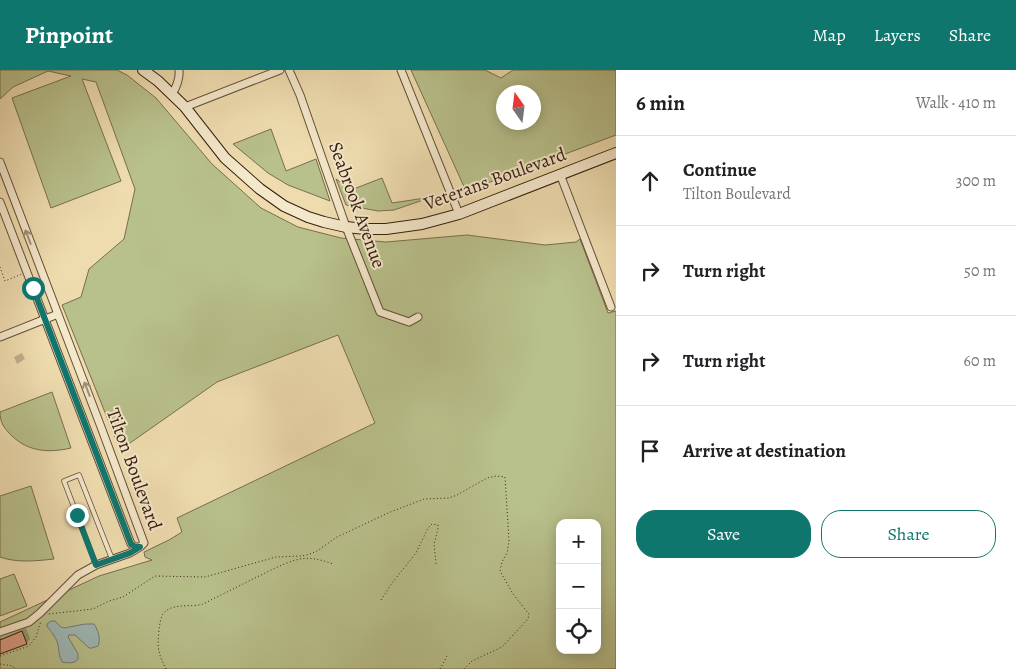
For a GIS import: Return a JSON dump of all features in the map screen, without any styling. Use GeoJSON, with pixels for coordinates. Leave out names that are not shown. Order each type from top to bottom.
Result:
{"type":"FeatureCollection","features":[{"type":"Feature","properties":{"kind":"main road","name":"Veterans Boulevard"},"geometry":{"type":"LineString","coordinates":[[143,70],[158,81],[184,107],[225,158],[260,189],[284,206],[308,217],[346,227],[386,229],[422,224],[459,214],[616,152]]}},
{"type":"Feature","properties":{"kind":"street"},"geometry":{"type":"LineString","coordinates":[[172,95],[177,85],[180,74],[179,70]]}},
{"type":"Feature","properties":{"kind":"street"},"geometry":{"type":"LineString","coordinates":[[184,107],[280,70]]}},
{"type":"Feature","properties":{"kind":"street","name":"Seabrook Avenue"},"geometry":{"type":"LineString","coordinates":[[289,70],[300,95],[346,227],[380,312],[409,322],[418,317]]}},
{"type":"Feature","properties":{"kind":"street"},"geometry":{"type":"LineString","coordinates":[[401,70],[459,214]]}},
{"type":"Feature","properties":{"kind":"street","name":"Tilton Boulevard"},"geometry":{"type":"LineString","coordinates":[[0,162],[144,540],[140,547],[135,547],[131,544],[0,202]]}},
{"type":"Feature","properties":{"kind":"street"},"geometry":{"type":"LineString","coordinates":[[560,174],[611,307]]}},
{"type":"Feature","properties":{"kind":"street"},"geometry":{"type":"LineString","coordinates":[[0,337],[58,314]]}},
{"type":"Feature","properties":{"kind":"street"},"geometry":{"type":"LineString","coordinates":[[0,632],[29,622],[78,575],[96,565],[130,553],[140,547]]}},
{"type":"Feature","properties":{"kind":"lane"},"geometry":{"type":"LineString","coordinates":[[96,565],[64,481],[79,475],[112,559]]}},
{"type":"Feature","properties":{"kind":"path"},"geometry":{"type":"LineString","coordinates":[[0,267],[5,281],[27,272]]}},
{"type":"Feature","properties":{"kind":"path"},"geometry":{"type":"LineString","coordinates":[[0,656],[29,646],[36,637],[43,617],[51,613],[93,608],[123,597],[155,576],[205,577],[276,557],[310,554],[337,537],[388,513],[424,499],[449,498],[487,478],[505,477],[509,540],[507,553],[500,571],[529,614],[528,619],[502,647],[472,661],[464,669]]}},
{"type":"Feature","properties":{"kind":"path"},"geometry":{"type":"LineString","coordinates":[[381,600],[416,553],[428,528],[432,524],[438,525],[434,544],[436,564]]}},
{"type":"Feature","properties":{"kind":"path"},"geometry":{"type":"LineString","coordinates":[[166,669],[158,650],[158,641],[163,614],[170,609],[179,606],[202,604],[300,559],[309,558],[333,564]]}},
{"type":"Feature","properties":{"kind":"path"},"geometry":{"type":"LineString","coordinates":[[440,669],[447,656]]}},
{"type":"Feature","properties":{"kind":"path"},"geometry":{"type":"LineString","coordinates":[[0,664],[13,666],[15,669]]}},
{"type":"Feature","properties":{"kind":"green space"},"geometry":{"type":"Polygon","coordinates":[[[0,70],[117,70],[127,75],[156,98],[212,164],[261,208],[298,227],[341,238],[386,242],[467,235],[545,245],[576,242],[580,239],[608,313],[616,311],[616,669],[0,669],[0,622],[99,576],[152,560],[145,557],[144,552],[182,532],[177,518],[375,423],[338,335],[217,382],[120,450],[62,305],[81,297],[89,269],[124,239],[135,189],[96,82],[82,79],[121,181],[51,208],[12,98],[71,76],[48,71],[13,87],[0,99],[0,70]]]}},
{"type":"Feature","properties":{"kind":"green space"},"geometry":{"type":"Polygon","coordinates":[[[411,70],[485,70],[501,78],[513,70],[616,70],[616,135],[466,191],[411,70]]]}},
{"type":"Feature","properties":{"kind":"green space"},"geometry":{"type":"Polygon","coordinates":[[[271,129],[286,171],[316,159],[330,201],[288,185],[268,173],[233,144],[271,129]]]}},
{"type":"Feature","properties":{"kind":"green space"},"geometry":{"type":"Polygon","coordinates":[[[382,178],[392,203],[432,197],[394,210],[378,211],[346,205],[336,179],[351,190],[382,178]]]}},
{"type":"Feature","properties":{"kind":"green space"},"geometry":{"type":"Polygon","coordinates":[[[52,392],[71,448],[47,451],[25,445],[12,436],[5,428],[0,412],[52,392]]]}},
{"type":"Feature","properties":{"kind":"green space"},"geometry":{"type":"Polygon","coordinates":[[[31,486],[54,559],[20,561],[0,557],[0,496],[31,486]]]}},
{"type":"Feature","properties":{"kind":"green space"},"geometry":{"type":"Polygon","coordinates":[[[14,574],[27,606],[0,616],[0,579],[14,574]]]}},
{"type":"Feature","properties":{"kind":"water"},"geometry":{"type":"Polygon","coordinates":[[[51,621],[55,621],[64,628],[94,624],[99,635],[98,646],[89,648],[75,635],[69,635],[68,637],[78,654],[78,659],[68,663],[62,662],[56,640],[47,626],[51,621]]]}},
{"type":"Feature","properties":{"kind":"building"},"geometry":{"type":"Polygon","coordinates":[[[22,631],[27,644],[0,654],[0,640],[22,631]]]}},
{"type":"Feature","properties":{"kind":"route"},"geometry":{"type":"LineString","coordinates":[[33,288],[131,544],[135,547],[140,547],[130,553],[96,565],[77,515]]}}]}
